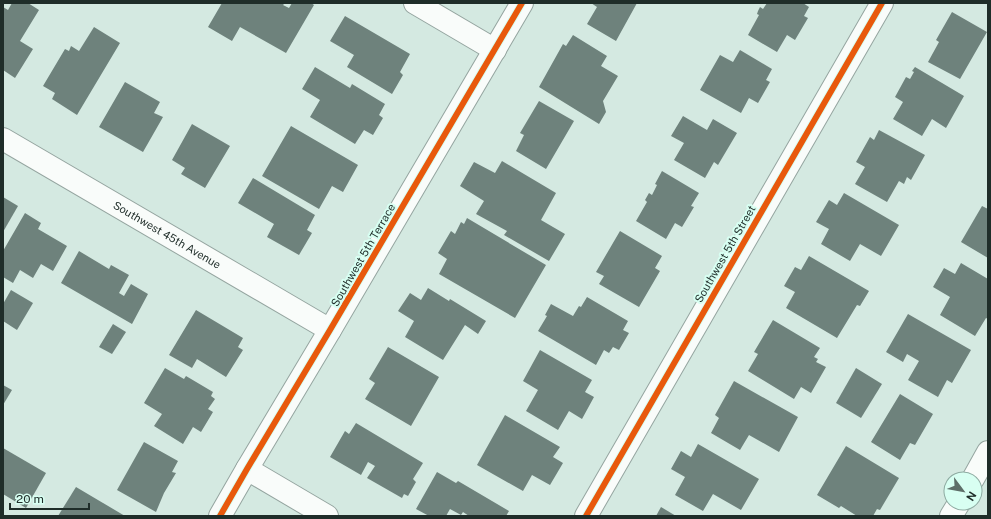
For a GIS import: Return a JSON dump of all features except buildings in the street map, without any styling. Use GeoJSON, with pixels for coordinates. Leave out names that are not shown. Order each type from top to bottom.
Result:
{"type":"FeatureCollection","features":[{"type":"Feature","properties":{"kind":"street"},"geometry":{"type":"LineString","coordinates":[[415,3],[495,50]]}},
{"type":"Feature","properties":{"kind":"street","name":"Southwest 5th Terrace"},"geometry":{"type":"LineString","coordinates":[[220,516],[522,3]]}},
{"type":"Feature","properties":{"kind":"street","name":"Southwest 5th Street"},"geometry":{"type":"LineString","coordinates":[[586,516],[882,3]]}},
{"type":"Feature","properties":{"kind":"street","name":"Southwest 45th Avenue"},"geometry":{"type":"LineString","coordinates":[[3,139],[330,330]]}},
{"type":"Feature","properties":{"kind":"street"},"geometry":{"type":"LineString","coordinates":[[977,471],[988,452]]}},
{"type":"Feature","properties":{"kind":"street"},"geometry":{"type":"LineString","coordinates":[[247,469],[327,516]]}},
{"type":"Feature","properties":{"kind":"cycle path"},"geometry":{"type":"LineString","coordinates":[[220,516],[522,3]]}},
{"type":"Feature","properties":{"kind":"cycle path"},"geometry":{"type":"LineString","coordinates":[[586,516],[882,3]]}}]}
